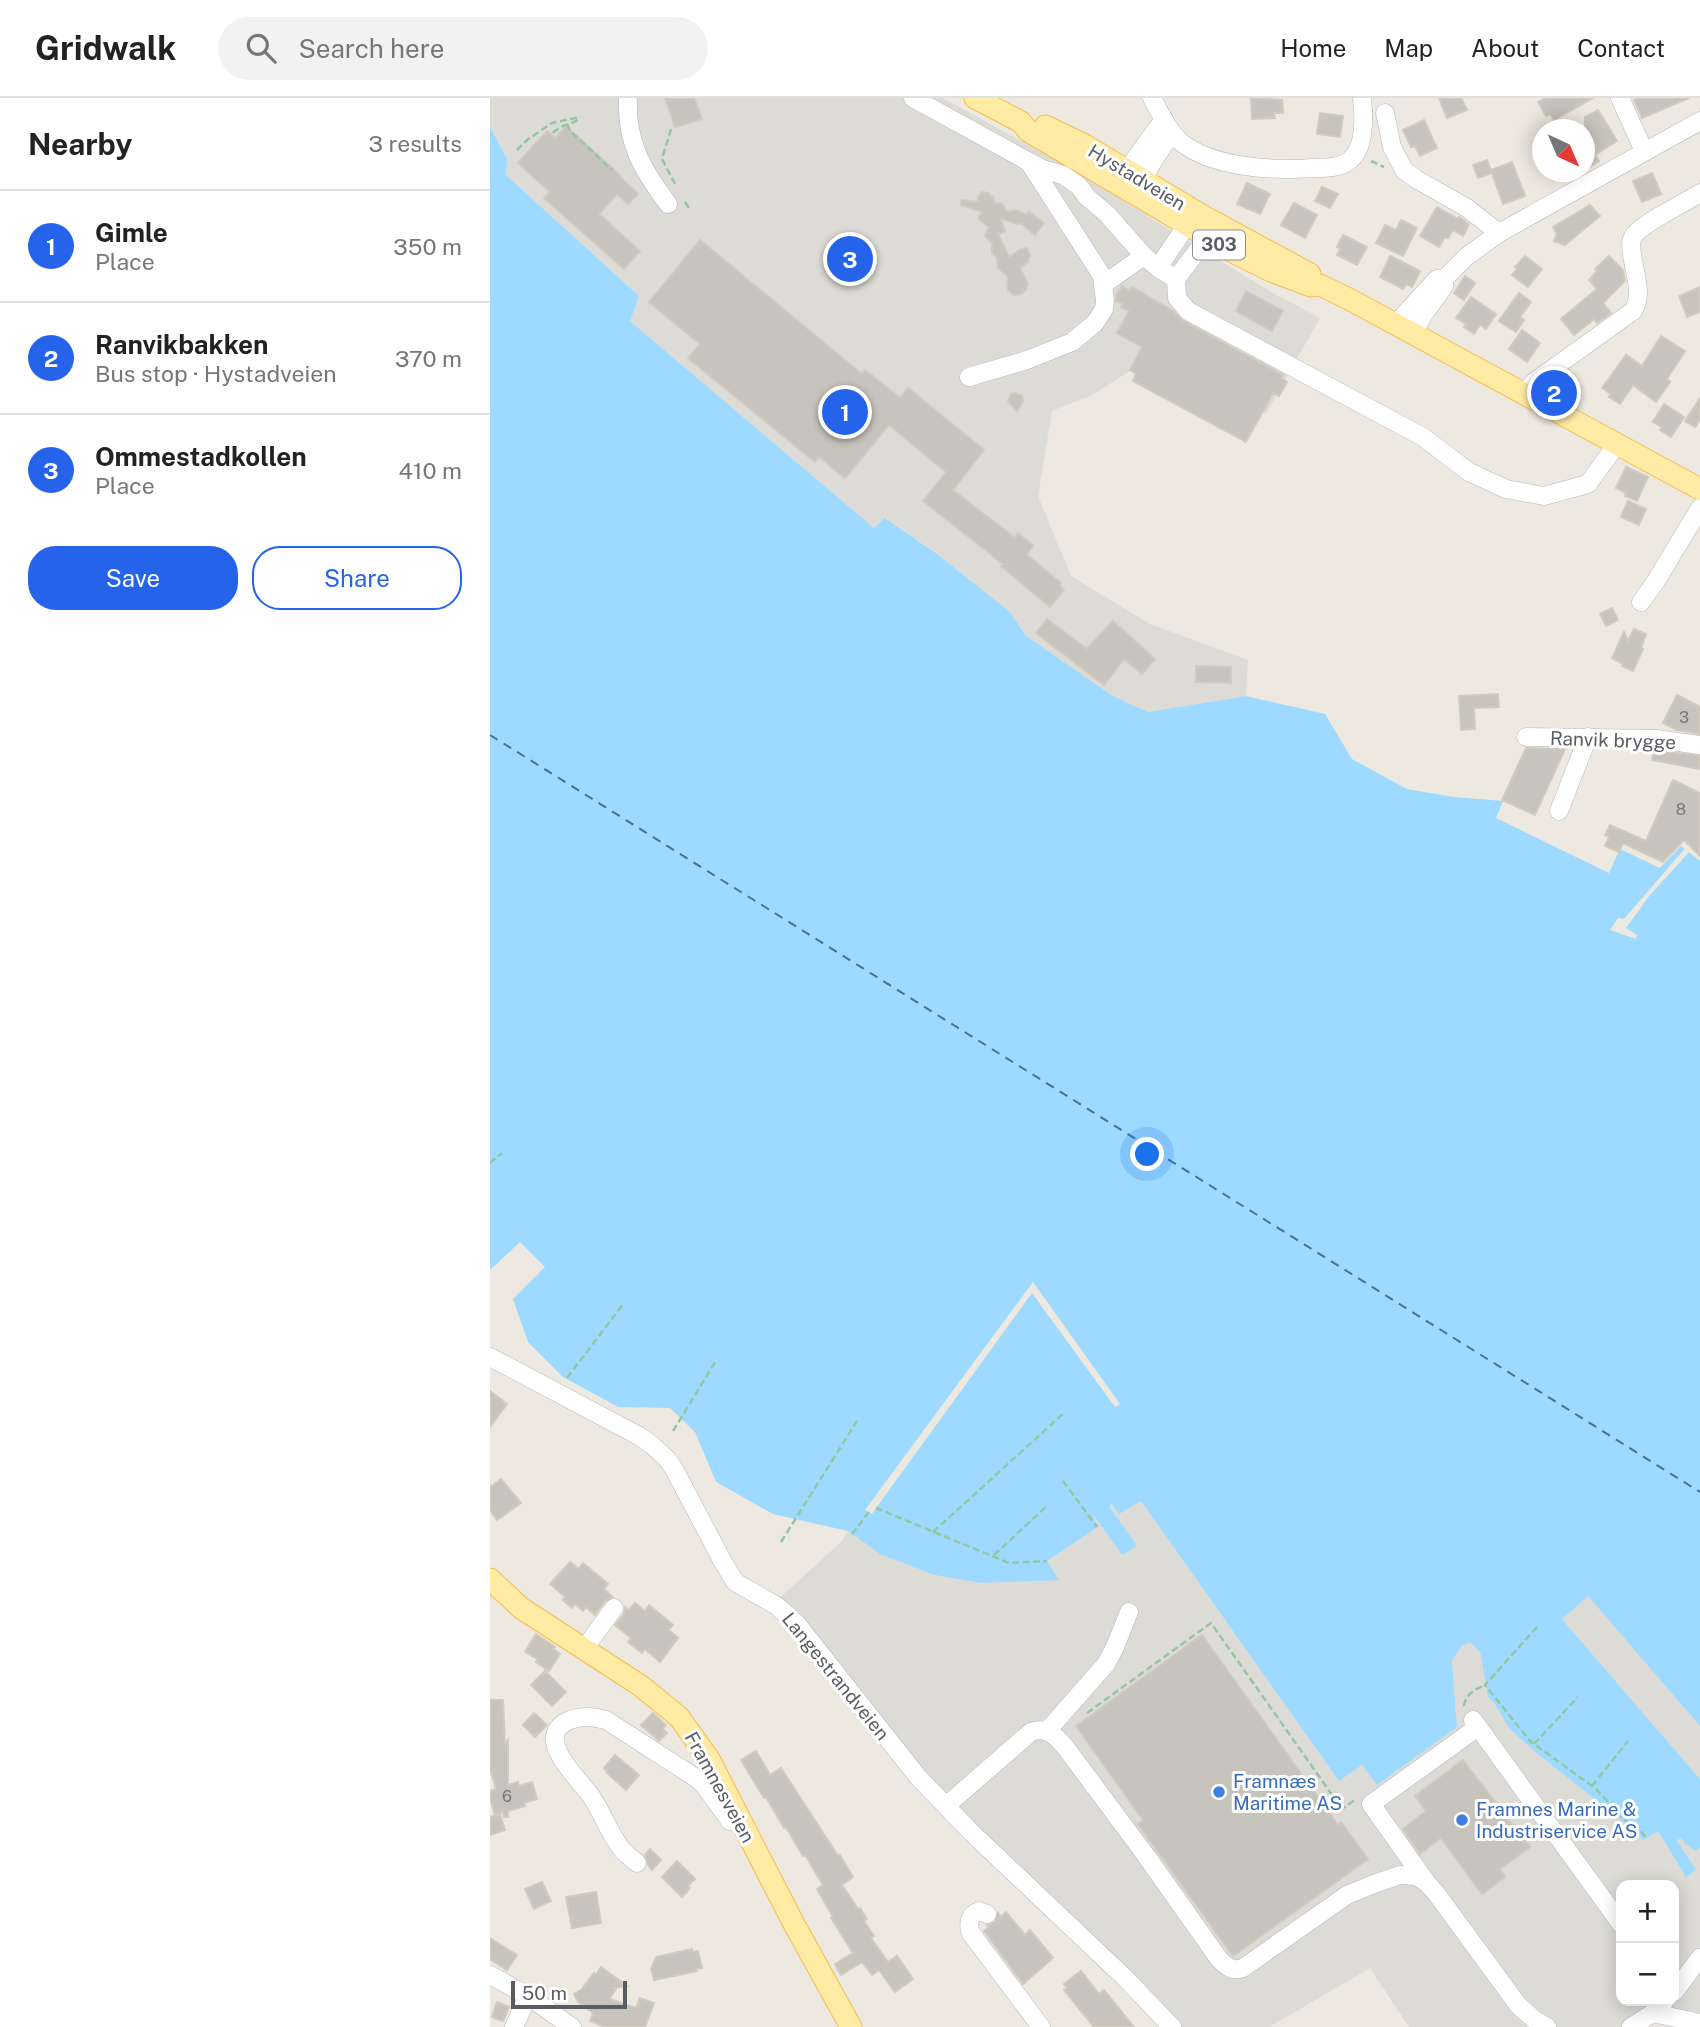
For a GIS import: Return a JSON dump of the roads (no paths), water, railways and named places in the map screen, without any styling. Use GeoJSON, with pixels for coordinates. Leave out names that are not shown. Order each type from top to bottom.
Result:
{"type":"FeatureCollection","features":[{"type":"Feature","properties":{"kind":"main road","name":"Hystadveien"},"geometry":{"type":"LineString","coordinates":[[975,98],[1021,122],[1028,131],[1131,179],[1199,227],[1315,277],[1320,285],[1700,489]]}},
{"type":"Feature","properties":{"kind":"main road","name":"Framnesveien"},"geometry":{"type":"LineString","coordinates":[[490,1579],[521,1608],[641,1686],[680,1717],[709,1759],[794,1924],[851,2027]]}},
{"type":"Feature","properties":{"kind":"street"},"geometry":{"type":"LineString","coordinates":[[628,98],[631,132],[640,162],[647,175],[677,198]]}},
{"type":"Feature","properties":{"kind":"street"},"geometry":{"type":"LineString","coordinates":[[913,98],[1036,165],[1063,175],[1079,186],[1151,262],[1176,279]]}},
{"type":"Feature","properties":{"kind":"street"},"geometry":{"type":"LineString","coordinates":[[1152,98],[1168,126],[1182,143],[1204,155],[1263,168],[1293,170],[1340,165],[1352,159],[1361,136],[1364,118],[1362,98]]}},
{"type":"Feature","properties":{"kind":"street"},"geometry":{"type":"LineString","coordinates":[[1620,98],[1644,152]]}},
{"type":"Feature","properties":{"kind":"street"},"geometry":{"type":"LineString","coordinates":[[1385,113],[1392,147],[1404,170],[1467,208],[1499,233]]}},
{"type":"Feature","properties":{"kind":"street"},"geometry":{"type":"LineString","coordinates":[[1406,330],[1402,317],[1437,279],[1445,278],[1466,257],[1499,233],[1700,121]]}},
{"type":"Feature","properties":{"kind":"street"},"geometry":{"type":"LineString","coordinates":[[1131,179],[1153,161],[1168,126]]}},
{"type":"Feature","properties":{"kind":"street"},"geometry":{"type":"LineString","coordinates":[[969,377],[1027,360],[1072,342],[1101,315],[1105,301],[1104,284],[1036,165]]}},
{"type":"Feature","properties":{"kind":"street"},"geometry":{"type":"LineString","coordinates":[[1524,394],[1534,382],[1633,311],[1638,300],[1631,244],[1633,236],[1654,220],[1700,193]]}},
{"type":"Feature","properties":{"kind":"street"},"geometry":{"type":"LineString","coordinates":[[1104,284],[1151,262],[1199,227]]}},
{"type":"Feature","properties":{"kind":"street"},"geometry":{"type":"LineString","coordinates":[[1199,227],[1176,279],[1177,298],[1188,310],[1423,437],[1469,472],[1506,489],[1544,496],[1588,484],[1617,444]]}},
{"type":"Feature","properties":{"kind":"street"},"geometry":{"type":"LineString","coordinates":[[1641,602],[1657,582],[1700,508]]}},
{"type":"Feature","properties":{"kind":"street","name":"Ranvik brygge"},"geometry":{"type":"LineString","coordinates":[[1525,737],[1656,739],[1700,745]]}},
{"type":"Feature","properties":{"kind":"street"},"geometry":{"type":"LineString","coordinates":[[1559,811],[1588,737]]}},
{"type":"Feature","properties":{"kind":"street","name":"Langestrandveien"},"geometry":{"type":"LineString","coordinates":[[490,1357],[639,1436],[667,1459],[683,1483],[735,1581],[777,1606],[797,1624],[918,1777],[1172,2027]]}},
{"type":"Feature","properties":{"kind":"street"},"geometry":{"type":"LineString","coordinates":[[584,1650],[614,1608]]}},
{"type":"Feature","properties":{"kind":"street"},"geometry":{"type":"LineString","coordinates":[[1051,1733],[1106,1664],[1129,1612]]}},
{"type":"Feature","properties":{"kind":"street"},"geometry":{"type":"LineString","coordinates":[[637,1863],[621,1848],[591,1796],[564,1763],[558,1751],[556,1732],[560,1725],[580,1717],[606,1720],[696,1778],[730,1821],[741,1821]]}},
{"type":"Feature","properties":{"kind":"street"},"geometry":{"type":"LineString","coordinates":[[1547,2027],[1518,2005],[1371,1804],[1476,1723],[1616,1917]]}},
{"type":"Feature","properties":{"kind":"street"},"geometry":{"type":"LineString","coordinates":[[947,1805],[1031,1732],[1040,1729],[1051,1733],[1147,1857],[1219,1959],[1236,1971],[1347,1895],[1400,1875],[1416,1876],[1426,1882]]}},
{"type":"Feature","properties":{"kind":"street"},"geometry":{"type":"LineString","coordinates":[[987,1914],[979,1911],[971,1917],[970,1932],[1041,2027]]}},
{"type":"Feature","properties":{"kind":"street"},"geometry":{"type":"LineString","coordinates":[[1679,1985],[1700,1958]]}},
{"type":"Feature","properties":{"kind":"street"},"geometry":{"type":"LineString","coordinates":[[490,1975],[528,1996],[572,2027]]}},
{"type":"Feature","properties":{"kind":"street"},"geometry":{"type":"LineString","coordinates":[[514,2027],[528,1996]]}},
{"type":"Feature","properties":{"kind":"street"},"geometry":{"type":"LineString","coordinates":[[1631,2027],[1659,2007],[1675,2022],[1700,2023]]}},
{"type":"Feature","properties":{"kind":"water"},"geometry":{"type":"Polygon","coordinates":[[[490,127],[507,159],[506,175],[639,296],[630,321],[874,528],[885,518],[937,554],[1010,612],[1026,636],[1113,696],[1148,712],[1246,696],[1325,714],[1352,759],[1407,789],[1454,797],[1503,801],[1496,818],[1609,873],[1620,849],[1660,868],[1681,846],[1700,861],[1700,1726],[1588,1596],[1562,1619],[1700,1779],[1700,1848],[1696,1851],[1685,1844],[1682,1838],[1677,1840],[1696,1870],[1686,1877],[1658,1831],[1643,1840],[1513,1732],[1488,1697],[1480,1652],[1470,1642],[1462,1645],[1452,1661],[1457,1727],[1377,1785],[1362,1765],[1339,1781],[1141,1501],[1119,1514],[1112,1504],[1109,1506],[1137,1546],[1122,1555],[1095,1517],[1093,1518],[1099,1526],[1047,1561],[1059,1580],[981,1583],[935,1575],[880,1554],[848,1531],[773,1514],[716,1482],[695,1432],[670,1408],[618,1407],[563,1377],[528,1342],[513,1299],[545,1267],[520,1242],[490,1270],[490,127]]]}},
{"type":"Feature","properties":{"kind":"place","name":"Ommestadkollen"},"geometry":{"type":"Point","coordinates":[850,259]}},
{"type":"Feature","properties":{"kind":"place","name":"Ranvikbakken"},"geometry":{"type":"Point","coordinates":[1554,393]}},
{"type":"Feature","properties":{"kind":"place","name":"Gimle"},"geometry":{"type":"Point","coordinates":[845,412]}},
{"type":"Feature","properties":{"kind":"place","name":"Framnæs Maritime AS"},"geometry":{"type":"Point","coordinates":[1219,1792]}},
{"type":"Feature","properties":{"kind":"place","name":"Framnes Marine & Industriservice AS"},"geometry":{"type":"Point","coordinates":[1462,1820]}}]}
